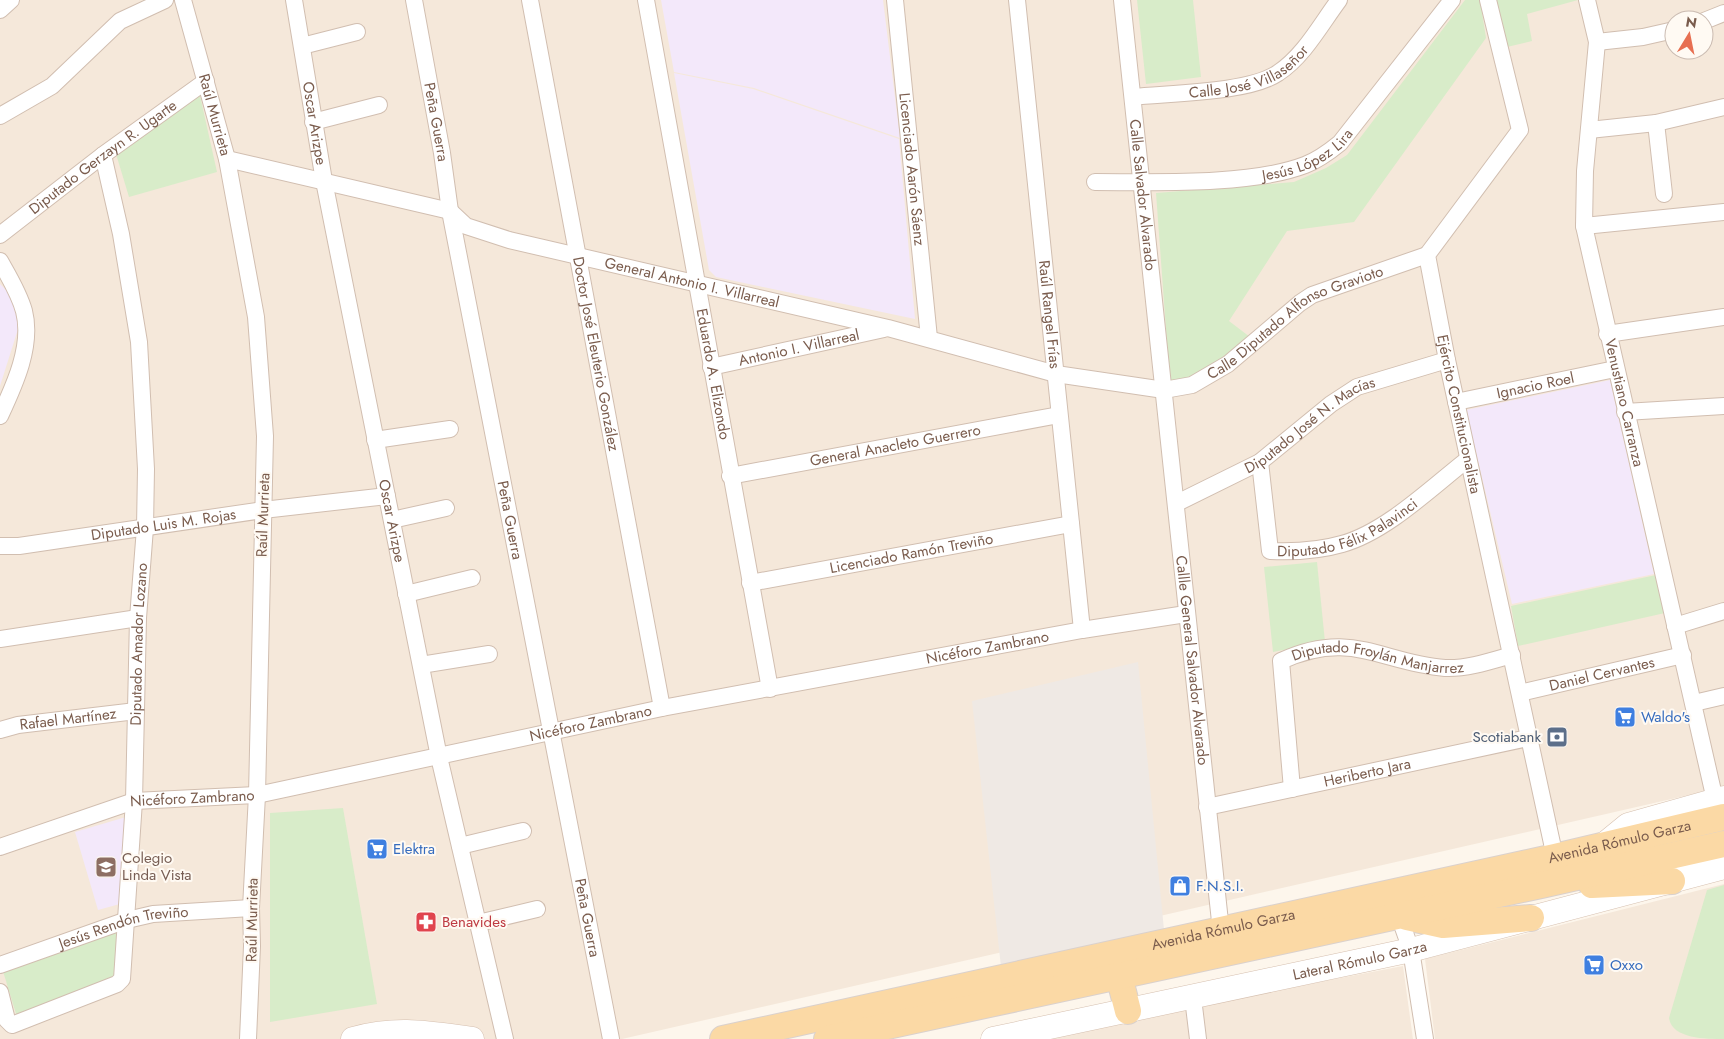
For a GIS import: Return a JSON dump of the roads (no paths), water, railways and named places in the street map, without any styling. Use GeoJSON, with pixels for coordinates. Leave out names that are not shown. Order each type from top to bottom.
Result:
{"type":"FeatureCollection","features":[{"type":"Feature","properties":{"kind":"main road","name":"Avenida Rómulo Garza"},"geometry":{"type":"LineString","coordinates":[[723,1039],[1554,857],[1606,843],[1721,805]]}},
{"type":"Feature","properties":{"kind":"main road","name":"Avenida Rómulo Garza"},"geometry":{"type":"LineString","coordinates":[[827,1039],[1724,844]]}},
{"type":"Feature","properties":{"kind":"main road"},"geometry":{"type":"LineString","coordinates":[[1541,885],[1634,884],[1672,881]]}},
{"type":"Feature","properties":{"kind":"main road"},"geometry":{"type":"LineString","coordinates":[[1400,915],[1419,921],[1443,925],[1531,918]]}},
{"type":"Feature","properties":{"kind":"main road"},"geometry":{"type":"LineString","coordinates":[[1119,976],[1128,1011]]}},
{"type":"Feature","properties":{"kind":"street"},"geometry":{"type":"LineString","coordinates":[[0,10],[11,0]]}},
{"type":"Feature","properties":{"kind":"street"},"geometry":{"type":"LineString","coordinates":[[0,116],[52,86],[120,21],[165,0]]}},
{"type":"Feature","properties":{"kind":"street","name":"Raúl Murrieta"},"geometry":{"type":"LineString","coordinates":[[183,0],[227,159],[256,317],[265,436],[257,795],[251,908],[252,946],[248,1039]]}},
{"type":"Feature","properties":{"kind":"street","name":"Oscar Arizpe"},"geometry":{"type":"LineString","coordinates":[[294,0],[324,181],[438,757],[505,1039]]}},
{"type":"Feature","properties":{"kind":"street","name":"Peña Guerra"},"geometry":{"type":"LineString","coordinates":[[414,0],[442,153],[450,210],[611,1039]]}},
{"type":"Feature","properties":{"kind":"street","name":"Doctor José Eleuterio González"},"geometry":{"type":"LineString","coordinates":[[530,0],[662,708]]}},
{"type":"Feature","properties":{"kind":"street","name":"Eduardo A. Elizondo"},"geometry":{"type":"LineString","coordinates":[[646,0],[710,367],[770,689]]}},
{"type":"Feature","properties":{"kind":"street","name":"Licenciado Aarón Sáenz"},"geometry":{"type":"LineString","coordinates":[[895,0],[929,338]]}},
{"type":"Feature","properties":{"kind":"street","name":"Raúl Rangel Frías"},"geometry":{"type":"LineString","coordinates":[[1017,0],[1082,630]]}},
{"type":"Feature","properties":{"kind":"street","name":"Calle Salvador Alvarado"},"geometry":{"type":"LineString","coordinates":[[1122,0],[1164,390]]}},
{"type":"Feature","properties":{"kind":"street","name":"Calle José Villaseñor"},"geometry":{"type":"LineString","coordinates":[[1133,97],[1244,86],[1264,80],[1278,73],[1301,51],[1339,0]]}},
{"type":"Feature","properties":{"kind":"street","name":"Jesús López Lira"},"geometry":{"type":"LineString","coordinates":[[1095,182],[1225,179],[1289,170],[1320,158],[1340,142],[1452,0]]}},
{"type":"Feature","properties":{"kind":"street"},"geometry":{"type":"LineString","coordinates":[[1427,255],[1520,130],[1488,0]]}},
{"type":"Feature","properties":{"kind":"street","name":"Venustiano Carranza"},"geometry":{"type":"LineString","coordinates":[[1587,0],[1597,42],[1585,171],[1584,226],[1607,334],[1675,626],[1721,805]]}},
{"type":"Feature","properties":{"kind":"street"},"geometry":{"type":"LineString","coordinates":[[302,46],[357,32]]}},
{"type":"Feature","properties":{"kind":"street"},"geometry":{"type":"LineString","coordinates":[[1597,42],[1643,37],[1664,32]]}},
{"type":"Feature","properties":{"kind":"street","name":"Diputado Gerzayn R. Ugarte"},"geometry":{"type":"LineString","coordinates":[[0,235],[103,155],[206,81]]}},
{"type":"Feature","properties":{"kind":"street"},"geometry":{"type":"LineString","coordinates":[[313,122],[379,105]]}},
{"type":"Feature","properties":{"kind":"street"},"geometry":{"type":"LineString","coordinates":[[1589,130],[1656,123],[1724,107]]}},
{"type":"Feature","properties":{"kind":"street"},"geometry":{"type":"LineString","coordinates":[[1656,123],[1664,194]]}},
{"type":"Feature","properties":{"kind":"street","name":"Diputado Amador Lozano"},"geometry":{"type":"LineString","coordinates":[[0,992],[7,1020],[12,1025],[120,983],[122,980],[134,801],[138,618],[145,528],[146,459],[139,342],[121,234],[103,155]]}},
{"type":"Feature","properties":{"kind":"street","name":"General Antonio I. Villarreal"},"geometry":{"type":"LineString","coordinates":[[227,159],[450,210],[458,220],[474,230],[577,256],[929,338],[1056,374],[1164,390]]}},
{"type":"Feature","properties":{"kind":"street"},"geometry":{"type":"LineString","coordinates":[[1584,226],[1724,212]]}},
{"type":"Feature","properties":{"kind":"street","name":"Ejército Constitucionalista"},"geometry":{"type":"LineString","coordinates":[[1427,255],[1447,360],[1554,857]]}},
{"type":"Feature","properties":{"kind":"street","name":"Calle Diputado Alfonso Gravioto"},"geometry":{"type":"LineString","coordinates":[[1164,390],[1192,385],[1228,364],[1312,295],[1427,255]]}},
{"type":"Feature","properties":{"kind":"street"},"geometry":{"type":"LineString","coordinates":[[0,261],[24,312],[26,330],[22,358],[13,389],[0,416]]}},
{"type":"Feature","properties":{"kind":"street"},"geometry":{"type":"LineString","coordinates":[[1607,334],[1724,317]]}},
{"type":"Feature","properties":{"kind":"street","name":"Antonio I. Villarreal"},"geometry":{"type":"LineString","coordinates":[[710,367],[888,328]]}},
{"type":"Feature","properties":{"kind":"street","name":"Diputado José N. Macías"},"geometry":{"type":"LineString","coordinates":[[1176,503],[1260,462],[1331,404],[1352,390],[1373,381],[1447,360]]}},
{"type":"Feature","properties":{"kind":"street","name":"Ignacio Roel"},"geometry":{"type":"LineString","coordinates":[[1456,402],[1615,369]]}},
{"type":"Feature","properties":{"kind":"street","name":"Callle General Salvador Alvarado"},"geometry":{"type":"LineString","coordinates":[[1164,390],[1220,930]]}},
{"type":"Feature","properties":{"kind":"street"},"geometry":{"type":"LineString","coordinates":[[1625,412],[1724,406]]}},
{"type":"Feature","properties":{"kind":"street","name":"General Anacleto Guerrero"},"geometry":{"type":"LineString","coordinates":[[730,476],[1059,416]]}},
{"type":"Feature","properties":{"kind":"street"},"geometry":{"type":"LineString","coordinates":[[375,440],[450,429]]}},
{"type":"Feature","properties":{"kind":"street","name":"Diputado Félix Palavinci"},"geometry":{"type":"LineString","coordinates":[[1260,462],[1270,551],[1291,552],[1344,544],[1388,522],[1468,459]]}},
{"type":"Feature","properties":{"kind":"street","name":"Diputado Luis M. Rojas"},"geometry":{"type":"LineString","coordinates":[[0,546],[19,546],[262,510],[387,496]]}},
{"type":"Feature","properties":{"kind":"street"},"geometry":{"type":"LineString","coordinates":[[392,520],[446,508]]}},
{"type":"Feature","properties":{"kind":"street","name":"Licenciado Ramón Treviño"},"geometry":{"type":"LineString","coordinates":[[750,583],[1071,524]]}},
{"type":"Feature","properties":{"kind":"street"},"geometry":{"type":"LineString","coordinates":[[406,594],[472,578]]}},
{"type":"Feature","properties":{"kind":"street"},"geometry":{"type":"LineString","coordinates":[[1675,626],[1724,612]]}},
{"type":"Feature","properties":{"kind":"street","name":"Nicéforo Zambrano"},"geometry":{"type":"LineString","coordinates":[[0,848],[134,801],[257,795],[662,708],[1082,630],[1186,614]]}},
{"type":"Feature","properties":{"kind":"street"},"geometry":{"type":"LineString","coordinates":[[0,639],[138,618]]}},
{"type":"Feature","properties":{"kind":"street","name":"Diputado Froylán Manjarrez"},"geometry":{"type":"LineString","coordinates":[[1292,789],[1281,661],[1325,646],[1344,646],[1369,650],[1443,668],[1472,666],[1512,656]]}},
{"type":"Feature","properties":{"kind":"street"},"geometry":{"type":"LineString","coordinates":[[421,665],[489,654]]}},
{"type":"Feature","properties":{"kind":"street","name":"Daniel Cervantes"},"geometry":{"type":"LineString","coordinates":[[1520,693],[1683,655]]}},
{"type":"Feature","properties":{"kind":"street"},"geometry":{"type":"LineString","coordinates":[[1694,703],[1724,696]]}},
{"type":"Feature","properties":{"kind":"street","name":"Rafael Martínez"},"geometry":{"type":"LineString","coordinates":[[0,730],[18,725],[136,711]]}},
{"type":"Feature","properties":{"kind":"street","name":"Heriberto Jara"},"geometry":{"type":"LineString","coordinates":[[1207,807],[1528,738]]}},
{"type":"Feature","properties":{"kind":"street"},"geometry":{"type":"LineString","coordinates":[[460,846],[523,831]]}},
{"type":"Feature","properties":{"kind":"street","name":"Lateral Rómulo Garza"},"geometry":{"type":"LineString","coordinates":[[992,1039],[1193,998],[1411,950],[1724,867]]}},
{"type":"Feature","properties":{"kind":"street","name":"Jesús Rendón Treviño"},"geometry":{"type":"LineString","coordinates":[[0,964],[127,920],[153,914],[251,908]]}},
{"type":"Feature","properties":{"kind":"street"},"geometry":{"type":"LineString","coordinates":[[478,923],[537,908]]}},
{"type":"Feature","properties":{"kind":"street"},"geometry":{"type":"LineString","coordinates":[[1400,915],[1411,950],[1425,1039]]}},
{"type":"Feature","properties":{"kind":"street"},"geometry":{"type":"LineString","coordinates":[[1193,998],[1198,1039]]}},
{"type":"Feature","properties":{"kind":"street"},"geometry":{"type":"LineString","coordinates":[[353,1039],[383,1032],[403,1030],[472,1039]]}},
{"type":"Feature","properties":{"kind":"place","name":"Waldo's"},"geometry":{"type":"Point","coordinates":[1625,717]}},
{"type":"Feature","properties":{"kind":"place","name":"Scotiabank"},"geometry":{"type":"Point","coordinates":[1557,737]}},
{"type":"Feature","properties":{"kind":"place","name":"Elektra"},"geometry":{"type":"Point","coordinates":[377,849]}},
{"type":"Feature","properties":{"kind":"place","name":"Colegio Linda Vista"},"geometry":{"type":"Point","coordinates":[106,867]}},
{"type":"Feature","properties":{"kind":"place","name":"F.N.S.I."},"geometry":{"type":"Point","coordinates":[1180,886]}},
{"type":"Feature","properties":{"kind":"place","name":"Benavides"},"geometry":{"type":"Point","coordinates":[426,922]}},
{"type":"Feature","properties":{"kind":"place","name":"Oxxo"},"geometry":{"type":"Point","coordinates":[1594,965]}}]}
